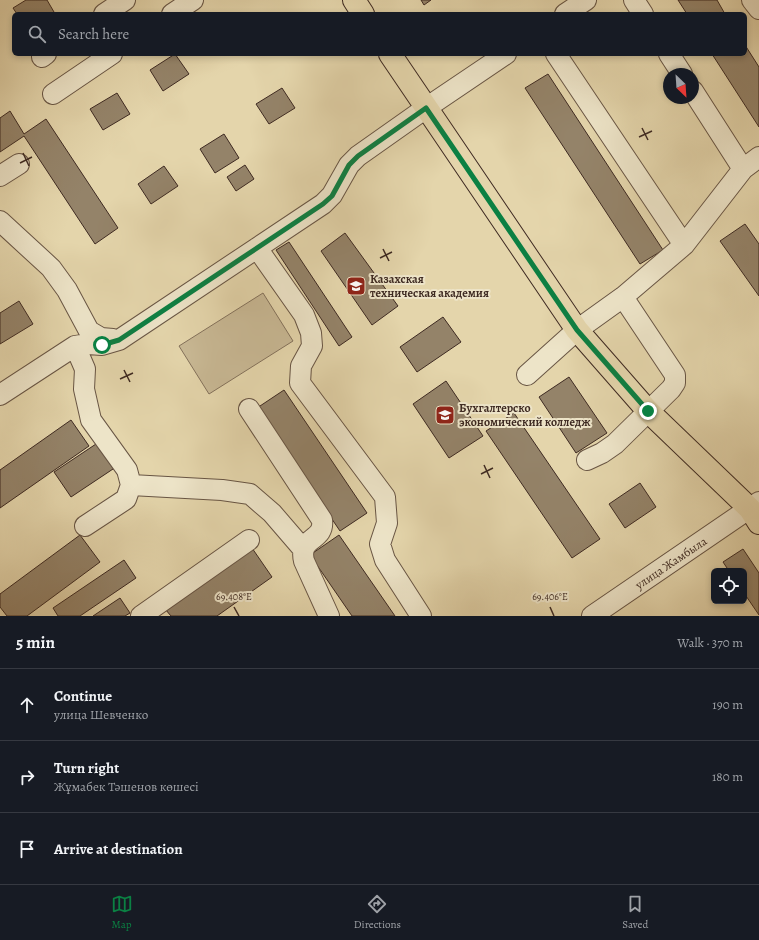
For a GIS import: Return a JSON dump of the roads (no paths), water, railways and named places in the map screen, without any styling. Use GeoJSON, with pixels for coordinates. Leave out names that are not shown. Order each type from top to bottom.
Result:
{"type":"FeatureCollection","features":[{"type":"Feature","properties":{"kind":"main road"},"geometry":{"type":"LineString","coordinates":[[354,0],[362,12]]}},
{"type":"Feature","properties":{"kind":"main road"},"geometry":{"type":"LineString","coordinates":[[391,56],[577,330],[648,411],[756,512]]}},
{"type":"Feature","properties":{"kind":"street"},"geometry":{"type":"LineString","coordinates":[[107,12],[125,0]]}},
{"type":"Feature","properties":{"kind":"street"},"geometry":{"type":"LineString","coordinates":[[175,12],[193,0]]}},
{"type":"Feature","properties":{"kind":"street"},"geometry":{"type":"LineString","coordinates":[[634,0],[642,12]]}},
{"type":"Feature","properties":{"kind":"street"},"geometry":{"type":"LineString","coordinates":[[752,0],[759,9]]}},
{"type":"Feature","properties":{"kind":"street"},"geometry":{"type":"LineString","coordinates":[[53,94],[109,56]]}},
{"type":"Feature","properties":{"kind":"street"},"geometry":{"type":"LineString","coordinates":[[0,395],[75,346],[88,344],[102,345],[119,340],[323,204],[332,196],[349,165],[358,156],[503,56]]}},
{"type":"Feature","properties":{"kind":"street"},"geometry":{"type":"LineString","coordinates":[[557,56],[684,244]]}},
{"type":"Feature","properties":{"kind":"street"},"geometry":{"type":"LineString","coordinates":[[670,56],[678,68]]}},
{"type":"Feature","properties":{"kind":"street"},"geometry":{"type":"LineString","coordinates":[[699,100],[743,169]]}},
{"type":"Feature","properties":{"kind":"street"},"geometry":{"type":"LineString","coordinates":[[527,375],[577,330],[623,297],[684,244],[743,169],[759,157]]}},
{"type":"Feature","properties":{"kind":"street"},"geometry":{"type":"LineString","coordinates":[[0,176],[19,164]]}},
{"type":"Feature","properties":{"kind":"street"},"geometry":{"type":"LineString","coordinates":[[0,220],[51,268],[67,290],[89,331],[101,338],[119,340]]}},
{"type":"Feature","properties":{"kind":"street"},"geometry":{"type":"LineString","coordinates":[[257,248],[304,315],[311,333],[312,346],[301,366],[300,382],[385,498],[387,523],[380,544],[385,560],[421,616]]}},
{"type":"Feature","properties":{"kind":"street"},"geometry":{"type":"LineString","coordinates":[[587,460],[602,453],[615,444],[671,389],[675,383],[674,375],[623,297]]}},
{"type":"Feature","properties":{"kind":"street"},"geometry":{"type":"LineString","coordinates":[[75,346],[85,369],[84,389],[91,420],[126,470],[130,485],[126,499],[85,526]]}},
{"type":"Feature","properties":{"kind":"street"},"geometry":{"type":"LineString","coordinates":[[249,409],[322,520],[321,531],[306,543],[302,555],[329,616]]}},
{"type":"Feature","properties":{"kind":"street"},"geometry":{"type":"LineString","coordinates":[[130,485],[222,490],[250,494],[272,513],[303,549]]}},
{"type":"Feature","properties":{"kind":"street","name":"улица Жамбыла"},"geometry":{"type":"LineString","coordinates":[[592,616],[756,512]]}},
{"type":"Feature","properties":{"kind":"street"},"geometry":{"type":"LineString","coordinates":[[141,616],[249,540]]}},
{"type":"Feature","properties":{"kind":"place","name":"Казахская техническая академия"},"geometry":{"type":"Point","coordinates":[356,286]}},
{"type":"Feature","properties":{"kind":"place","name":"Бухгалтерско экономический колледж"},"geometry":{"type":"Point","coordinates":[445,415]}}]}
